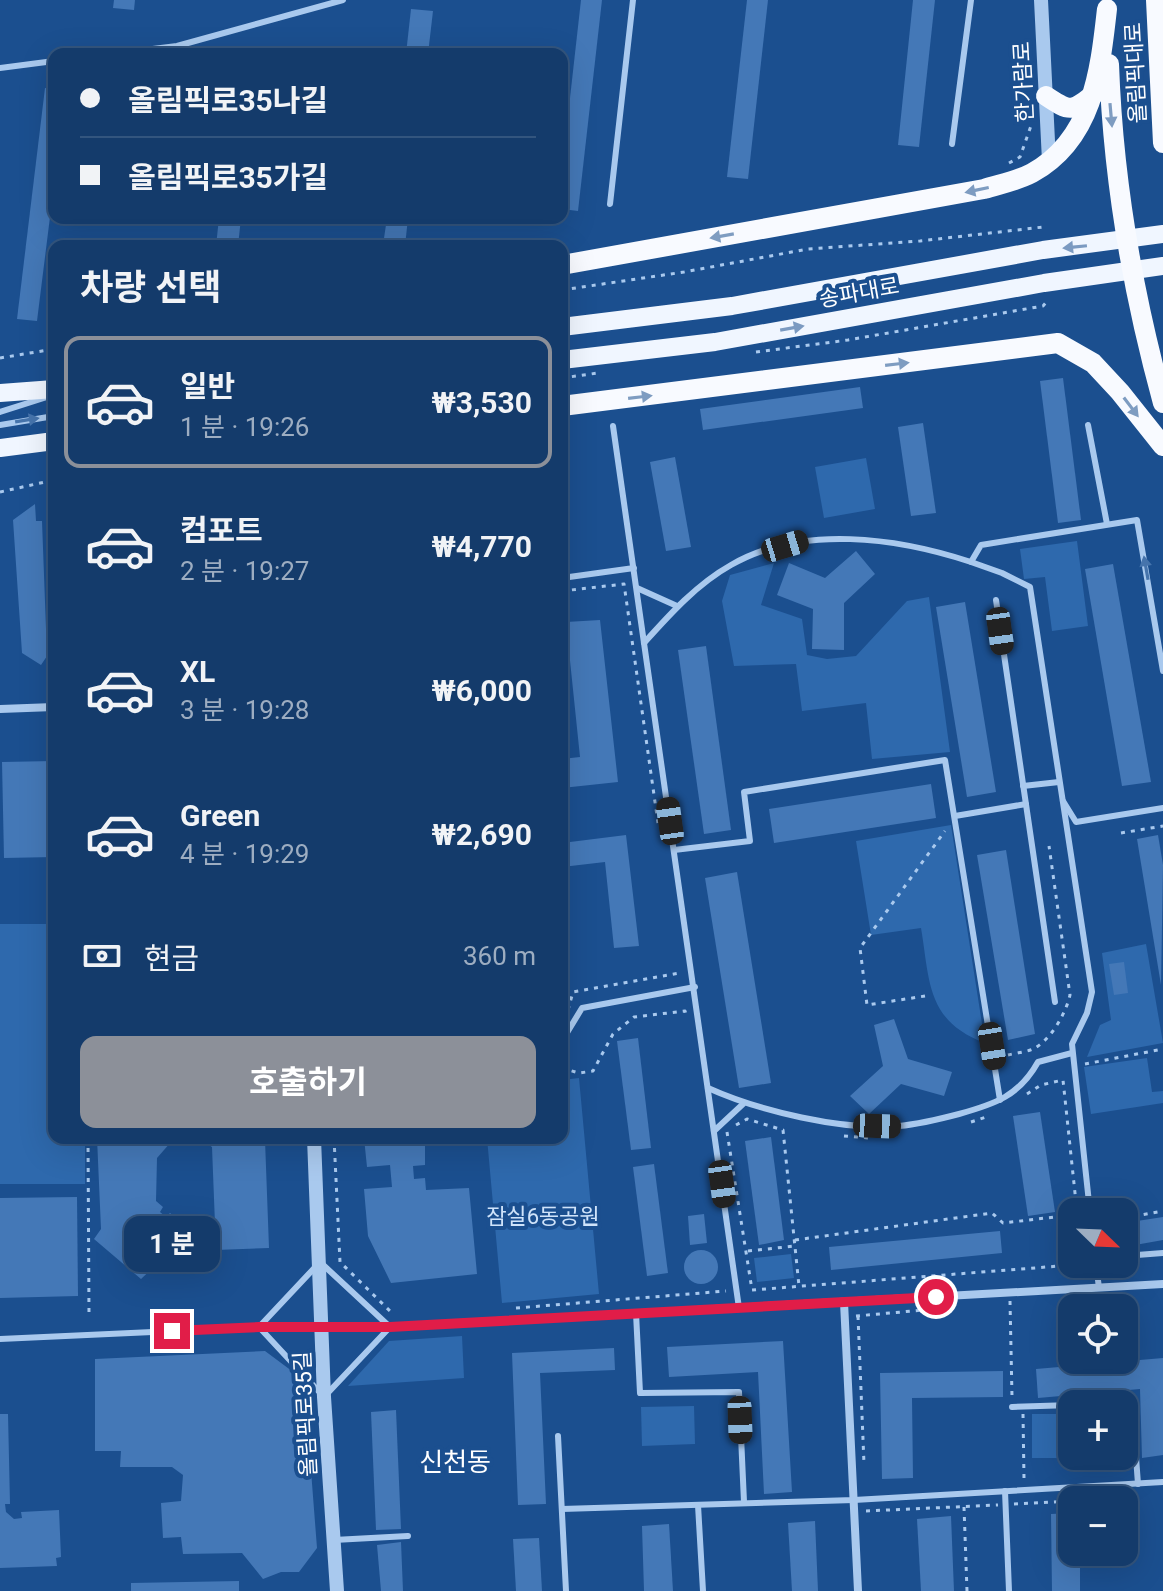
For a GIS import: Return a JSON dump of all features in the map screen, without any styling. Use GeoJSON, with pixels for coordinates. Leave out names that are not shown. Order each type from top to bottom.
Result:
{"type":"FeatureCollection","features":[{"type":"Feature","properties":{"kind":"highway","name":"올림픽대로"},"geometry":{"type":"LineString","coordinates":[[1156,0],[1163,143]]}},
{"type":"Feature","properties":{"kind":"highway"},"geometry":{"type":"LineString","coordinates":[[568,264],[984,189],[1030,174],[1070,141],[1094,94],[1101,63],[1107,5]]}},
{"type":"Feature","properties":{"kind":"highway"},"geometry":{"type":"LineString","coordinates":[[1107,5],[1111,114],[1133,270],[1163,403]]}},
{"type":"Feature","properties":{"kind":"highway"},"geometry":{"type":"LineString","coordinates":[[1046,96],[1064,108],[1076,108],[1094,94]]}},
{"type":"Feature","properties":{"kind":"highway"},"geometry":{"type":"LineString","coordinates":[[568,405],[1058,343],[1093,363],[1163,446]]}},
{"type":"Feature","properties":{"kind":"main road","name":"송파대로"},"geometry":{"type":"LineString","coordinates":[[568,326],[732,306],[1043,250],[1163,234]]}},
{"type":"Feature","properties":{"kind":"main road","name":"송파대로"},"geometry":{"type":"LineString","coordinates":[[568,359],[715,342],[1047,291],[1133,270],[1163,266]]}},
{"type":"Feature","properties":{"kind":"main road"},"geometry":{"type":"LineString","coordinates":[[0,393],[48,392]]}},
{"type":"Feature","properties":{"kind":"main road"},"geometry":{"type":"LineString","coordinates":[[0,448],[48,442]]}},
{"type":"Feature","properties":{"kind":"street","name":"한가람로"},"geometry":{"type":"LineString","coordinates":[[1041,0],[1049,161]]}},
{"type":"Feature","properties":{"kind":"street"},"geometry":{"type":"LineString","coordinates":[[0,709],[48,707]]}},
{"type":"Feature","properties":{"kind":"street","name":"올림픽로35길"},"geometry":{"type":"LineString","coordinates":[[314,1144],[324,1397],[337,1591]]}},
{"type":"Feature","properties":{"kind":"street"},"geometry":{"type":"LineString","coordinates":[[322,1327],[390,1327],[1163,1284]]}},
{"type":"Feature","properties":{"kind":"street"},"geometry":{"type":"LineString","coordinates":[[844,1302],[858,1591]]}},
{"type":"Feature","properties":{"kind":"lane"},"geometry":{"type":"LineString","coordinates":[[161,48],[343,0]]}},
{"type":"Feature","properties":{"kind":"lane"},"geometry":{"type":"LineString","coordinates":[[610,204],[633,0]]}},
{"type":"Feature","properties":{"kind":"lane"},"geometry":{"type":"LineString","coordinates":[[952,144],[971,0]]}},
{"type":"Feature","properties":{"kind":"lane"},"geometry":{"type":"LineString","coordinates":[[0,68],[48,62]]}},
{"type":"Feature","properties":{"kind":"lane"},"geometry":{"type":"LineString","coordinates":[[0,412],[48,394]]}},
{"type":"Feature","properties":{"kind":"lane"},"geometry":{"type":"LineString","coordinates":[[0,425],[48,417]]}},
{"type":"Feature","properties":{"kind":"lane"},"geometry":{"type":"LineString","coordinates":[[1088,425],[1107,524]]}},
{"type":"Feature","properties":{"kind":"lane"},"geometry":{"type":"LineString","coordinates":[[613,426],[739,1308]]}},
{"type":"Feature","properties":{"kind":"lane"},"geometry":{"type":"LineString","coordinates":[[971,562],[981,545],[1137,520],[1163,671]]}},
{"type":"Feature","properties":{"kind":"lane"},"geometry":{"type":"LineString","coordinates":[[644,643],[677,606],[733,563],[806,539],[878,542],[931,549],[1030,587],[1092,997],[1072,1044],[1088,1198]]}},
{"type":"Feature","properties":{"kind":"lane"},"geometry":{"type":"LineString","coordinates":[[568,577],[634,568]]}},
{"type":"Feature","properties":{"kind":"lane"},"geometry":{"type":"LineString","coordinates":[[637,588],[677,606]]}},
{"type":"Feature","properties":{"kind":"lane"},"geometry":{"type":"LineString","coordinates":[[996,600],[1055,1002]]}},
{"type":"Feature","properties":{"kind":"lane"},"geometry":{"type":"LineString","coordinates":[[674,850],[750,841],[744,792],[945,760],[1000,1100]]}},
{"type":"Feature","properties":{"kind":"lane"},"geometry":{"type":"LineString","coordinates":[[1023,786],[1059,782]]}},
{"type":"Feature","properties":{"kind":"lane"},"geometry":{"type":"LineString","coordinates":[[1061,798],[1076,822],[1163,808]]}},
{"type":"Feature","properties":{"kind":"lane"},"geometry":{"type":"LineString","coordinates":[[955,816],[1026,804]]}},
{"type":"Feature","properties":{"kind":"lane"},"geometry":{"type":"LineString","coordinates":[[568,1031],[582,1008],[695,987]]}},
{"type":"Feature","properties":{"kind":"lane"},"geometry":{"type":"LineString","coordinates":[[708,1088],[743,1104],[833,1121],[897,1126],[939,1119],[1000,1100],[1028,1080],[1038,1062],[1072,1053]]}},
{"type":"Feature","properties":{"kind":"lane"},"geometry":{"type":"LineString","coordinates":[[714,1131],[743,1104]]}},
{"type":"Feature","properties":{"kind":"lane"},"geometry":{"type":"LineString","coordinates":[[1138,1255],[1163,1253]]}},
{"type":"Feature","properties":{"kind":"lane"},"geometry":{"type":"LineString","coordinates":[[320,1262],[390,1327],[324,1397],[259,1327],[320,1262]]}},
{"type":"Feature","properties":{"kind":"lane"},"geometry":{"type":"LineString","coordinates":[[1098,1278],[1099,1288]]}},
{"type":"Feature","properties":{"kind":"lane"},"geometry":{"type":"LineString","coordinates":[[636,1313],[640,1393],[739,1392],[744,1502]]}},
{"type":"Feature","properties":{"kind":"lane"},"geometry":{"type":"LineString","coordinates":[[0,1339],[322,1327]]}},
{"type":"Feature","properties":{"kind":"lane"},"geometry":{"type":"LineString","coordinates":[[1012,1407],[1058,1406]]}},
{"type":"Feature","properties":{"kind":"lane"},"geometry":{"type":"LineString","coordinates":[[558,1436],[566,1591]]}},
{"type":"Feature","properties":{"kind":"lane"},"geometry":{"type":"LineString","coordinates":[[1137,1470],[1138,1484]]}},
{"type":"Feature","properties":{"kind":"lane"},"geometry":{"type":"LineString","coordinates":[[562,1509],[854,1500],[1163,1482]]}},
{"type":"Feature","properties":{"kind":"lane"},"geometry":{"type":"LineString","coordinates":[[1005,1491],[1009,1591]]}},
{"type":"Feature","properties":{"kind":"lane"},"geometry":{"type":"LineString","coordinates":[[698,1505],[703,1591]]}},
{"type":"Feature","properties":{"kind":"lane"},"geometry":{"type":"LineString","coordinates":[[334,1540],[408,1536]]}},
{"type":"Feature","properties":{"kind":"path"},"geometry":{"type":"LineString","coordinates":[[568,289],[808,249],[920,241],[1043,227]]}},
{"type":"Feature","properties":{"kind":"path"},"geometry":{"type":"LineString","coordinates":[[756,352],[848,340],[1043,306],[1047,291]]}},
{"type":"Feature","properties":{"kind":"path"},"geometry":{"type":"LineString","coordinates":[[0,358],[48,350]]}},
{"type":"Feature","properties":{"kind":"path"},"geometry":{"type":"LineString","coordinates":[[568,377],[606,372]]}},
{"type":"Feature","properties":{"kind":"path"},"geometry":{"type":"LineString","coordinates":[[0,492],[48,481]]}},
{"type":"Feature","properties":{"kind":"path"},"geometry":{"type":"LineString","coordinates":[[568,590],[624,584],[660,834]]}},
{"type":"Feature","properties":{"kind":"path"},"geometry":{"type":"LineString","coordinates":[[1121,833],[1163,826]]}},
{"type":"Feature","properties":{"kind":"path"},"geometry":{"type":"LineString","coordinates":[[925,996],[867,1005],[860,948],[945,831]]}},
{"type":"Feature","properties":{"kind":"path"},"geometry":{"type":"LineString","coordinates":[[573,992],[680,975],[678,959]]}},
{"type":"Feature","properties":{"kind":"path"},"geometry":{"type":"LineString","coordinates":[[568,1070],[579,1073],[593,1071],[613,1034],[634,1017],[685,1011]]}},
{"type":"Feature","properties":{"kind":"path"},"geometry":{"type":"LineString","coordinates":[[1008,1055],[1033,1049]]}},
{"type":"Feature","properties":{"kind":"path"},"geometry":{"type":"LineString","coordinates":[[1081,1065],[1163,1049]]}},
{"type":"Feature","properties":{"kind":"path"},"geometry":{"type":"LineString","coordinates":[[1063,1080],[1073,1198]]}},
{"type":"Feature","properties":{"kind":"path"},"geometry":{"type":"LineString","coordinates":[[747,1119],[783,1130],[799,1286]]}},
{"type":"Feature","properties":{"kind":"path"},"geometry":{"type":"LineString","coordinates":[[726,1133],[752,1290],[1058,1267]]}},
{"type":"Feature","properties":{"kind":"path"},"geometry":{"type":"LineString","coordinates":[[88,1144],[89,1314]]}},
{"type":"Feature","properties":{"kind":"path"},"geometry":{"type":"LineString","coordinates":[[334,1144],[340,1262],[395,1316]]}},
{"type":"Feature","properties":{"kind":"path"},"geometry":{"type":"LineString","coordinates":[[1138,1215],[1163,1211]]}},
{"type":"Feature","properties":{"kind":"path"},"geometry":{"type":"LineString","coordinates":[[746,1252],[992,1213],[1003,1223],[1058,1215]]}},
{"type":"Feature","properties":{"kind":"path"},"geometry":{"type":"LineString","coordinates":[[511,1308],[726,1292]]}},
{"type":"Feature","properties":{"kind":"path"},"geometry":{"type":"LineString","coordinates":[[1010,1301],[1012,1407]]}},
{"type":"Feature","properties":{"kind":"path"},"geometry":{"type":"LineString","coordinates":[[858,1316],[865,1476]]}},
{"type":"Feature","properties":{"kind":"path"},"geometry":{"type":"LineString","coordinates":[[1023,1407],[1024,1479]]}},
{"type":"Feature","properties":{"kind":"path"},"geometry":{"type":"LineString","coordinates":[[866,1511],[1058,1502]]}},
{"type":"Feature","properties":{"kind":"path"},"geometry":{"type":"LineString","coordinates":[[964,1507],[967,1591]]}},
{"type":"Feature","properties":{"kind":"green space"},"geometry":{"type":"Polygon","coordinates":[[[866,458],[875,509],[824,518],[815,467],[866,458]]]}},
{"type":"Feature","properties":{"kind":"green space"},"geometry":{"type":"Polygon","coordinates":[[[1077,541],[1088,626],[1052,631],[1045,577],[1024,579],[1020,549],[1077,541]]]}},
{"type":"Feature","properties":{"kind":"green space"},"geometry":{"type":"Polygon","coordinates":[[[774,563],[761,605],[802,619],[807,655],[827,659],[856,656],[907,601],[929,597],[950,752],[872,759],[866,703],[802,711],[796,664],[734,666],[722,601],[730,575],[774,563]]]}},
{"type":"Feature","properties":{"kind":"green space"},"geometry":{"type":"Polygon","coordinates":[[[951,825],[985,1043],[966,1034],[941,1011],[930,982],[921,928],[871,935],[856,841],[951,825]]]}},
{"type":"Feature","properties":{"kind":"green space"},"geometry":{"type":"Polygon","coordinates":[[[0,924],[48,924],[48,1144],[85,1144],[85,1184],[0,1184],[0,924]]]}},
{"type":"Feature","properties":{"kind":"green space"},"geometry":{"type":"Polygon","coordinates":[[[1146,944],[1163,1043],[1087,1057],[1100,1025],[1111,1020],[1102,953],[1146,944]]]}},
{"type":"Feature","properties":{"kind":"green space"},"geometry":{"type":"Polygon","coordinates":[[[1147,1058],[1152,1092],[1163,1091],[1163,1103],[1091,1114],[1084,1067],[1147,1058]]]}},
{"type":"Feature","properties":{"kind":"green space","name":"잠실6동공원"},"geometry":{"type":"Polygon","coordinates":[[[579,1078],[599,1294],[502,1303],[488,1144],[568,1144],[568,1079],[579,1078]]]}},
{"type":"Feature","properties":{"kind":"green space"},"geometry":{"type":"Polygon","coordinates":[[[791,1254],[794,1278],[757,1282],[754,1258],[791,1254]]]}},
{"type":"Feature","properties":{"kind":"green space"},"geometry":{"type":"Polygon","coordinates":[[[462,1336],[464,1378],[348,1386],[389,1341],[462,1336]]]}},
{"type":"Feature","properties":{"kind":"green space"},"geometry":{"type":"Polygon","coordinates":[[[694,1406],[695,1444],[642,1446],[641,1407],[694,1406]]]}},
{"type":"Feature","properties":{"kind":"green space"},"geometry":{"type":"Polygon","coordinates":[[[1032,1414],[1058,1414],[1058,1458],[1032,1458],[1032,1414]]]}},
{"type":"Feature","properties":{"kind":"building"},"geometry":{"type":"Polygon","coordinates":[[[114,0],[135,0],[134,10],[113,8],[114,0]]]}},
{"type":"Feature","properties":{"kind":"building"},"geometry":{"type":"Polygon","coordinates":[[[581,0],[602,0],[578,211],[568,210],[568,116],[581,0]]]}},
{"type":"Feature","properties":{"kind":"building"},"geometry":{"type":"Polygon","coordinates":[[[747,0],[768,0],[748,179],[727,177],[747,0]]]}},
{"type":"Feature","properties":{"kind":"building"},"geometry":{"type":"Polygon","coordinates":[[[913,0],[935,0],[919,147],[898,145],[913,0]]]}},
{"type":"Feature","properties":{"kind":"building"},"geometry":{"type":"Polygon","coordinates":[[[411,9],[433,11],[429,48],[407,48],[411,9]]]}},
{"type":"Feature","properties":{"kind":"building"},"geometry":{"type":"Polygon","coordinates":[[[45,88],[48,88],[49,224],[37,321],[17,319],[45,88]]]}},
{"type":"Feature","properties":{"kind":"building"},"geometry":{"type":"Polygon","coordinates":[[[218,224],[240,224],[239,240],[217,240],[218,224]]]}},
{"type":"Feature","properties":{"kind":"building"},"geometry":{"type":"Polygon","coordinates":[[[386,224],[407,224],[406,240],[384,240],[386,224]]]}},
{"type":"Feature","properties":{"kind":"building"},"geometry":{"type":"Polygon","coordinates":[[[1063,378],[1081,520],[1058,523],[1040,381],[1063,378]]]}},
{"type":"Feature","properties":{"kind":"building"},"geometry":{"type":"Polygon","coordinates":[[[860,387],[863,408],[703,430],[700,409],[860,387]]]}},
{"type":"Feature","properties":{"kind":"building"},"geometry":{"type":"Polygon","coordinates":[[[923,423],[936,513],[911,516],[898,427],[923,423]]]}},
{"type":"Feature","properties":{"kind":"building"},"geometry":{"type":"Polygon","coordinates":[[[675,457],[691,547],[666,551],[650,462],[675,457]]]}},
{"type":"Feature","properties":{"kind":"building"},"geometry":{"type":"Polygon","coordinates":[[[35,504],[36,521],[42,521],[47,656],[41,665],[22,653],[13,520],[35,504]]]}},
{"type":"Feature","properties":{"kind":"building"},"geometry":{"type":"Polygon","coordinates":[[[856,551],[875,574],[844,603],[844,650],[812,649],[813,609],[777,595],[789,563],[825,578],[856,551]]]}},
{"type":"Feature","properties":{"kind":"building"},"geometry":{"type":"Polygon","coordinates":[[[1113,564],[1151,782],[1122,786],[1085,569],[1113,564]]]}},
{"type":"Feature","properties":{"kind":"building"},"geometry":{"type":"Polygon","coordinates":[[[965,602],[996,792],[967,797],[936,607],[965,602]]]}},
{"type":"Feature","properties":{"kind":"building"},"geometry":{"type":"Polygon","coordinates":[[[600,620],[618,782],[568,787],[568,758],[580,757],[568,622],[600,620]]]}},
{"type":"Feature","properties":{"kind":"building"},"geometry":{"type":"Polygon","coordinates":[[[706,646],[731,830],[704,834],[678,650],[706,646]]]}},
{"type":"Feature","properties":{"kind":"building"},"geometry":{"type":"Polygon","coordinates":[[[48,761],[48,857],[4,858],[2,762],[48,761]]]}},
{"type":"Feature","properties":{"kind":"building"},"geometry":{"type":"Polygon","coordinates":[[[931,784],[936,818],[774,843],[769,809],[931,784]]]}},
{"type":"Feature","properties":{"kind":"building"},"geometry":{"type":"Polygon","coordinates":[[[626,835],[639,946],[614,948],[605,862],[568,866],[568,842],[626,835]]]}},
{"type":"Feature","properties":{"kind":"building"},"geometry":{"type":"Polygon","coordinates":[[[1158,835],[1163,865],[1161,985],[1137,839],[1158,835]]]}},
{"type":"Feature","properties":{"kind":"building"},"geometry":{"type":"Polygon","coordinates":[[[1006,850],[1035,1034],[1008,1040],[977,855],[1006,850]]]}},
{"type":"Feature","properties":{"kind":"building"},"geometry":{"type":"Polygon","coordinates":[[[737,872],[771,1083],[739,1088],[705,878],[737,872]]]}},
{"type":"Feature","properties":{"kind":"building"},"geometry":{"type":"Polygon","coordinates":[[[1124,962],[1128,993],[1114,995],[1109,964],[1124,962]]]}},
{"type":"Feature","properties":{"kind":"building"},"geometry":{"type":"Polygon","coordinates":[[[894,1019],[908,1059],[952,1072],[944,1096],[901,1084],[869,1114],[850,1096],[883,1066],[874,1025],[894,1019]]]}},
{"type":"Feature","properties":{"kind":"building"},"geometry":{"type":"Polygon","coordinates":[[[638,1038],[651,1148],[631,1150],[617,1041],[638,1038]]]}},
{"type":"Feature","properties":{"kind":"building"},"geometry":{"type":"Polygon","coordinates":[[[1040,1112],[1055,1212],[1028,1216],[1013,1116],[1040,1112]]]}},
{"type":"Feature","properties":{"kind":"building"},"geometry":{"type":"Polygon","coordinates":[[[771,1137],[784,1240],[759,1245],[745,1141],[771,1137]]]}},
{"type":"Feature","properties":{"kind":"building"},"geometry":{"type":"Polygon","coordinates":[[[97,1144],[169,1144],[157,1158],[156,1201],[163,1207],[160,1212],[166,1217],[170,1213],[175,1217],[184,1217],[184,1248],[174,1248],[141,1279],[94,1239],[101,1229],[97,1144]]]}},
{"type":"Feature","properties":{"kind":"building"},"geometry":{"type":"Polygon","coordinates":[[[208,1144],[265,1144],[269,1248],[216,1250],[212,1147],[208,1144]]]}},
{"type":"Feature","properties":{"kind":"building"},"geometry":{"type":"Polygon","coordinates":[[[365,1144],[425,1144],[425,1165],[413,1166],[414,1179],[425,1178],[426,1190],[469,1188],[477,1274],[391,1283],[368,1236],[364,1189],[392,1187],[390,1165],[367,1167],[365,1144]]]}},
{"type":"Feature","properties":{"kind":"building"},"geometry":{"type":"Polygon","coordinates":[[[654,1164],[668,1273],[647,1276],[633,1167],[654,1164]]]}},
{"type":"Feature","properties":{"kind":"building"},"geometry":{"type":"Polygon","coordinates":[[[77,1197],[78,1296],[0,1298],[0,1198],[77,1197]]]}},
{"type":"Feature","properties":{"kind":"building"},"geometry":{"type":"Polygon","coordinates":[[[704,1214],[707,1243],[690,1245],[688,1216],[704,1214]]]}},
{"type":"Feature","properties":{"kind":"building"},"geometry":{"type":"Polygon","coordinates":[[[1163,1217],[1163,1240],[1138,1244],[1138,1221],[1163,1217]]]}},
{"type":"Feature","properties":{"kind":"building"},"geometry":{"type":"Polygon","coordinates":[[[1000,1231],[1002,1253],[831,1270],[829,1247],[1000,1231]]]}},
{"type":"Feature","properties":{"kind":"building"},"geometry":{"type":"Polygon","coordinates":[[[701,1250],[713,1255],[718,1267],[713,1279],[701,1284],[689,1279],[684,1267],[689,1255],[701,1250]]]}},
{"type":"Feature","properties":{"kind":"building"},"geometry":{"type":"Polygon","coordinates":[[[783,1341],[792,1492],[764,1494],[758,1372],[669,1377],[667,1347],[783,1341]]]}},
{"type":"Feature","properties":{"kind":"building"},"geometry":{"type":"Polygon","coordinates":[[[614,1348],[615,1370],[540,1373],[546,1504],[518,1505],[512,1353],[614,1348]]]}},
{"type":"Feature","properties":{"kind":"building"},"geometry":{"type":"Polygon","coordinates":[[[265,1351],[304,1380],[317,1548],[299,1572],[281,1572],[263,1579],[242,1553],[183,1554],[181,1537],[163,1538],[161,1503],[181,1501],[183,1475],[172,1467],[120,1467],[121,1451],[95,1451],[95,1359],[265,1351]]]}},
{"type":"Feature","properties":{"kind":"building"},"geometry":{"type":"Polygon","coordinates":[[[1163,1358],[1163,1455],[1142,1458],[1140,1389],[1058,1390],[1058,1396],[1038,1398],[1036,1369],[1058,1367],[1058,1374],[1138,1374],[1138,1360],[1163,1358]]]}},
{"type":"Feature","properties":{"kind":"building"},"geometry":{"type":"Polygon","coordinates":[[[1003,1371],[1003,1397],[912,1398],[913,1478],[882,1479],[880,1373],[1003,1371]]]}},
{"type":"Feature","properties":{"kind":"building"},"geometry":{"type":"Polygon","coordinates":[[[396,1410],[401,1529],[376,1530],[371,1412],[396,1410]]]}},
{"type":"Feature","properties":{"kind":"building"},"geometry":{"type":"Polygon","coordinates":[[[0,1414],[8,1414],[10,1504],[5,1504],[6,1512],[14,1519],[22,1518],[21,1512],[59,1510],[61,1557],[56,1558],[57,1566],[0,1568],[0,1414]]]}},
{"type":"Feature","properties":{"kind":"building"},"geometry":{"type":"Polygon","coordinates":[[[1051,1514],[1058,1514],[1058,1566],[1080,1566],[1080,1591],[1052,1591],[1051,1514]]]}},
{"type":"Feature","properties":{"kind":"building"},"geometry":{"type":"Polygon","coordinates":[[[951,1516],[954,1591],[921,1591],[917,1519],[951,1516]]]}},
{"type":"Feature","properties":{"kind":"building"},"geometry":{"type":"Polygon","coordinates":[[[815,1521],[818,1591],[792,1591],[788,1523],[815,1521]]]}},
{"type":"Feature","properties":{"kind":"building"},"geometry":{"type":"Polygon","coordinates":[[[669,1524],[673,1591],[644,1591],[642,1526],[669,1524]]]}},
{"type":"Feature","properties":{"kind":"building"},"geometry":{"type":"Polygon","coordinates":[[[539,1538],[542,1591],[516,1591],[513,1539],[539,1538]]]}},
{"type":"Feature","properties":{"kind":"building"},"geometry":{"type":"Polygon","coordinates":[[[401,1542],[403,1591],[381,1591],[377,1545],[401,1542]]]}},
{"type":"Feature","properties":{"kind":"building"},"geometry":{"type":"Polygon","coordinates":[[[239,1581],[239,1591],[131,1591],[131,1583],[239,1581]]]}},
{"type":"Feature","properties":{"kind":"district","name":"신천동"},"geometry":{"type":"Point","coordinates":[455,1462]}},
{"type":"Feature","properties":{"kind":"route"},"geometry":{"type":"LineString","coordinates":[[172,1331],[259,1327],[390,1327],[936,1297]]}}]}
